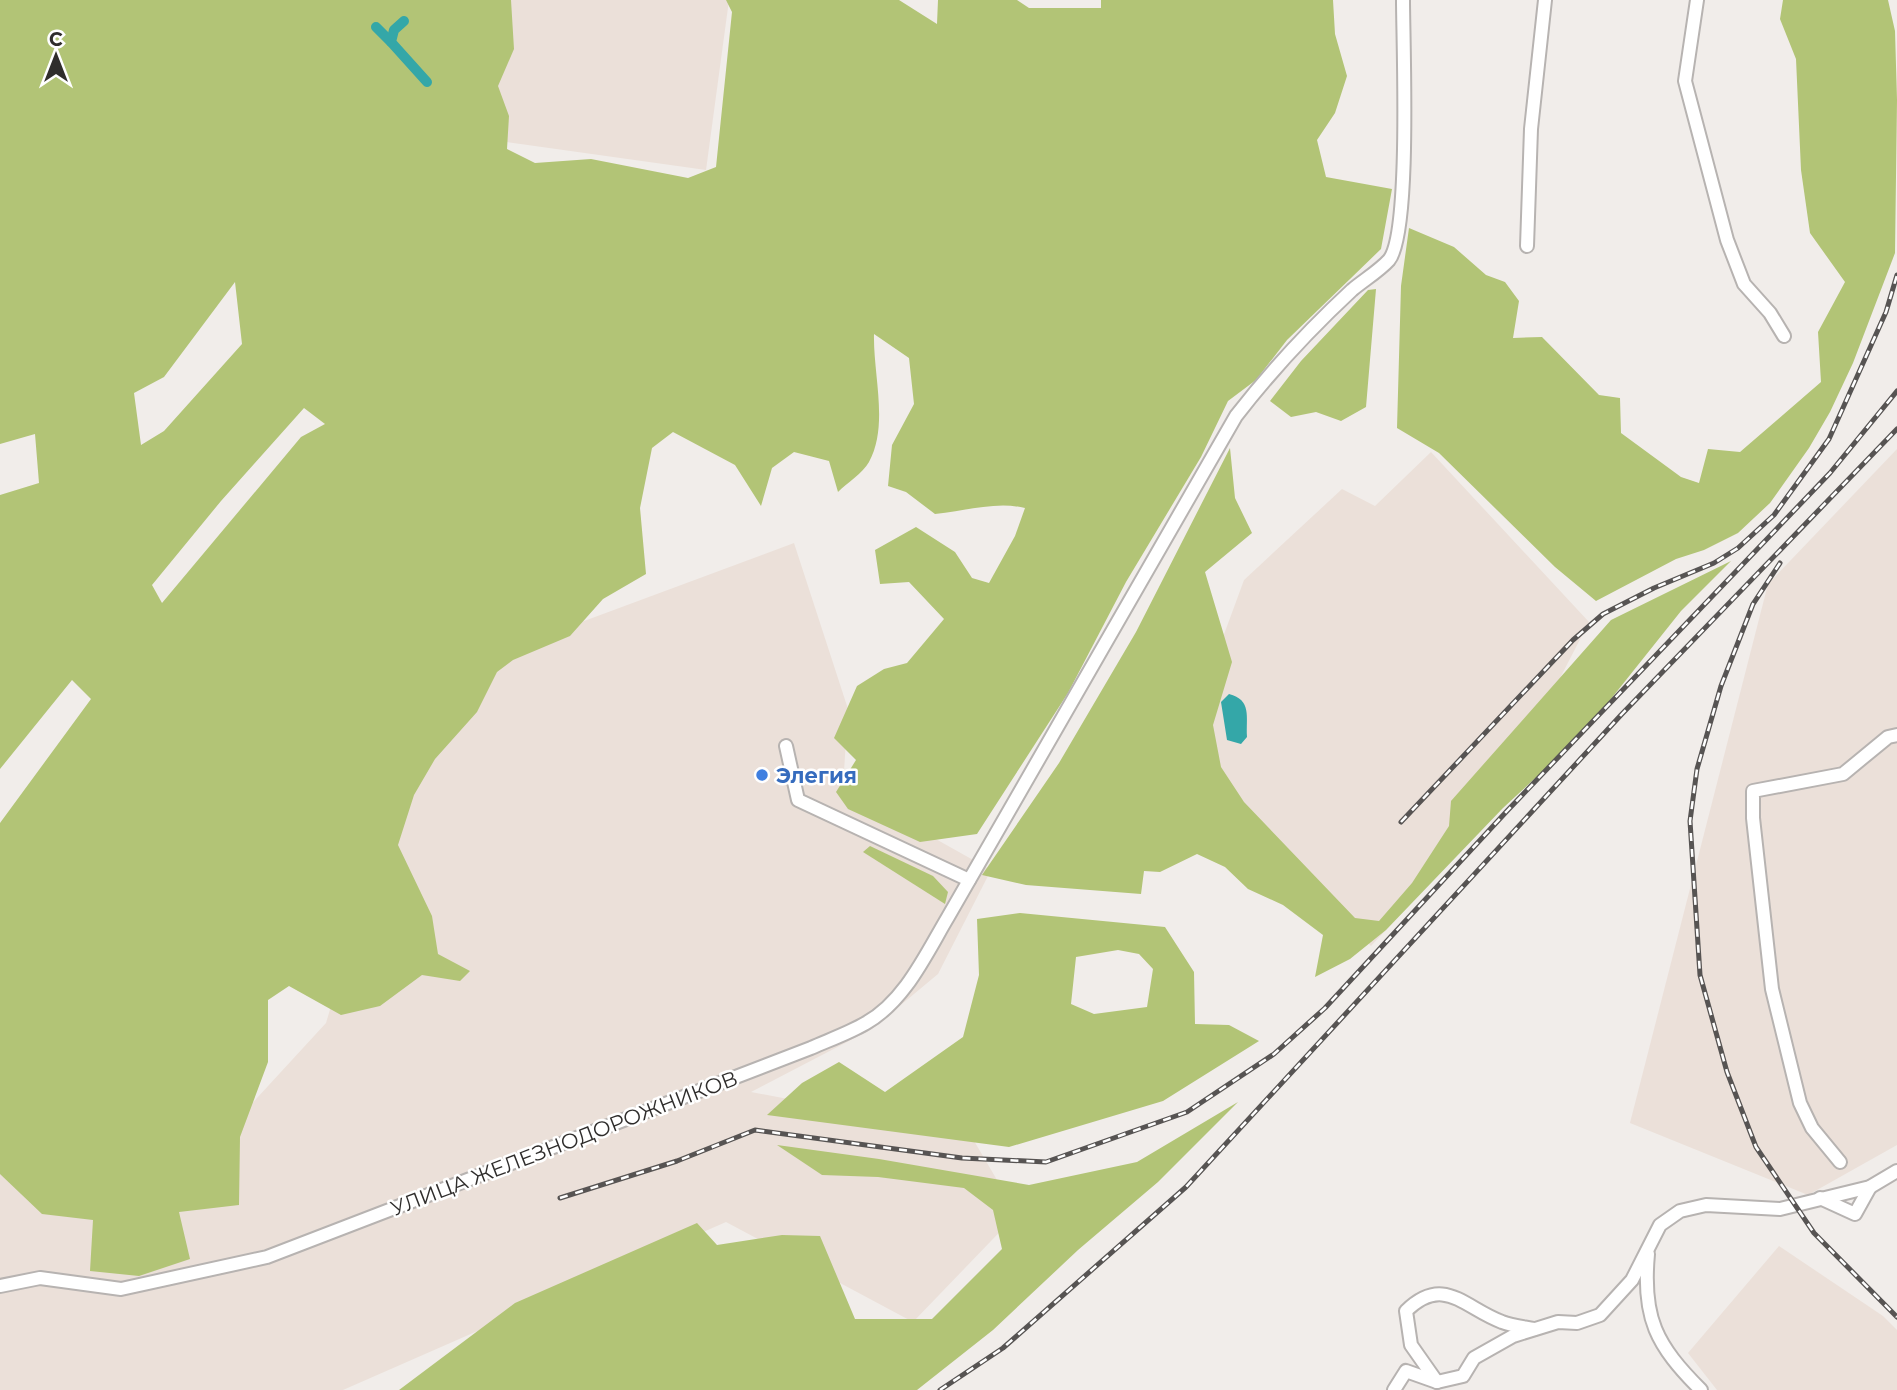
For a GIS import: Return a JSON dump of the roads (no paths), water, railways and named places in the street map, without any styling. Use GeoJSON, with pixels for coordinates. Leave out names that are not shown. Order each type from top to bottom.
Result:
{"type":"FeatureCollection","features":[{"type":"Feature","properties":{"kind":"street","name":"УЛИЦА ЖЕЛЕЗНОДОРОЖНИКОВ"},"geometry":{"type":"LineString","coordinates":[[0,1286],[40,1278],[121,1289],[267,1257],[557,1147],[866,1023],[891,1005],[916,972],[1236,416],[1266,377],[1307,335],[1391,258],[1399,222],[1405,132],[1403,0]]}},
{"type":"Feature","properties":{"kind":"street"},"geometry":{"type":"LineString","coordinates":[[1527,246],[1531,129],[1545,0]]}},
{"type":"Feature","properties":{"kind":"street"},"geometry":{"type":"LineString","coordinates":[[1697,0],[1685,81],[1731,251],[1744,284],[1770,313],[1784,336]]}},
{"type":"Feature","properties":{"kind":"street"},"geometry":{"type":"LineString","coordinates":[[1840,1163],[1812,1128],[1800,1103],[1772,989],[1753,791],[1843,774],[1888,737],[1897,735]]}},
{"type":"Feature","properties":{"kind":"street"},"geometry":{"type":"LineString","coordinates":[[786,746],[798,800],[937,868],[969,880]]}},
{"type":"Feature","properties":{"kind":"street"},"geometry":{"type":"LineString","coordinates":[[1406,1371],[1437,1382],[1463,1376],[1474,1358],[1513,1336],[1558,1322],[1577,1323],[1600,1315],[1632,1280],[1660,1225],[1680,1211],[1706,1205],[1780,1209],[1870,1187],[1897,1171]]}},
{"type":"Feature","properties":{"kind":"street"},"geometry":{"type":"LineString","coordinates":[[1820,1198],[1855,1213],[1870,1187]]}},
{"type":"Feature","properties":{"kind":"street"},"geometry":{"type":"LineString","coordinates":[[1649,1243],[1645,1300],[1657,1339],[1701,1390]]}},
{"type":"Feature","properties":{"kind":"street"},"geometry":{"type":"LineString","coordinates":[[1394,1390],[1406,1371],[1411,1345],[1406,1311],[1420,1297],[1432,1293],[1467,1301],[1501,1322],[1538,1330]]}},
{"type":"Feature","properties":{"kind":"street"},"geometry":{"type":"LineString","coordinates":[[1411,1345],[1437,1382]]}},
{"type":"Feature","properties":{"kind":"water"},"geometry":{"type":"Polygon","coordinates":[[[1229,694],[1245,705],[1247,737],[1241,744],[1227,740],[1221,702],[1229,694]]]}},
{"type":"Feature","properties":{"kind":"waterway"},"geometry":{"type":"LineString","coordinates":[[404,21],[394,30],[391,42],[427,82]]}},
{"type":"Feature","properties":{"kind":"waterway"},"geometry":{"type":"LineString","coordinates":[[376,27],[391,42]]}},
{"type":"Feature","properties":{"kind":"railway"},"geometry":{"type":"LineString","coordinates":[[1401,822],[1573,640],[1603,614],[1654,588],[1714,563],[1738,548],[1774,515],[1829,439],[1886,312],[1897,275]]}},
{"type":"Feature","properties":{"kind":"railway"},"geometry":{"type":"LineString","coordinates":[[560,1198],[677,1161],[755,1130],[962,1158],[1046,1162],[1187,1112],[1274,1054],[1325,1008],[1507,811],[1830,473],[1897,391]]}},
{"type":"Feature","properties":{"kind":"railway"},"geometry":{"type":"LineString","coordinates":[[940,1390],[1003,1348],[1186,1187],[1621,715],[1897,429]]}},
{"type":"Feature","properties":{"kind":"railway"},"geometry":{"type":"LineString","coordinates":[[1780,563],[1753,604],[1721,686],[1697,769],[1690,821],[1700,975],[1727,1072],[1756,1147],[1814,1233],[1897,1317]]}},
{"type":"Feature","properties":{"kind":"place","name":"Элегия"},"geometry":{"type":"Point","coordinates":[762,775]}}]}
